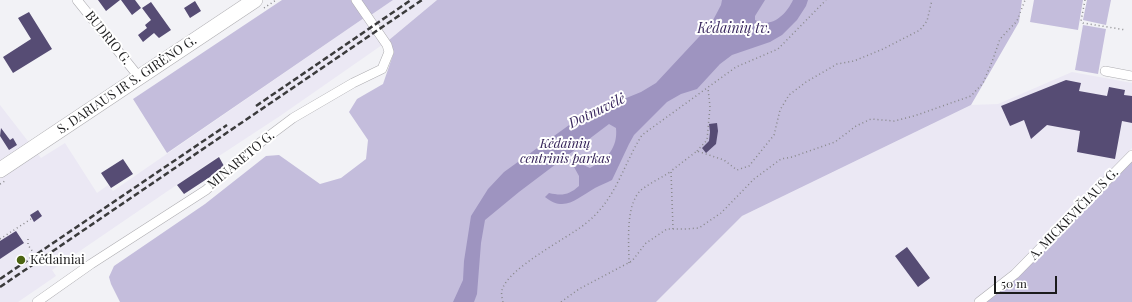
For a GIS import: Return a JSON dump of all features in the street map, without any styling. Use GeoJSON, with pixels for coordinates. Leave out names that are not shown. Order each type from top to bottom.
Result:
{"type":"FeatureCollection","features":[{"type":"Feature","properties":{"kind":"main road","name":"S. DARIAUS IR S. GIRĖNO G."},"geometry":{"type":"LineString","coordinates":[[0,170],[255,0]]}},
{"type":"Feature","properties":{"kind":"street","name":"BUDRIO G."},"geometry":{"type":"LineString","coordinates":[[77,0],[139,77]]}},
{"type":"Feature","properties":{"kind":"street","name":"MINARETO G."},"geometry":{"type":"LineString","coordinates":[[37,302],[91,264],[206,190],[249,151],[293,118],[353,83],[382,69],[389,52],[387,45],[356,0]]}},
{"type":"Feature","properties":{"kind":"street"},"geometry":{"type":"LineString","coordinates":[[1105,71],[1132,76]]}},
{"type":"Feature","properties":{"kind":"street","name":"A. MICKEVIČIAUS G."},"geometry":{"type":"LineString","coordinates":[[979,302],[1015,274],[1132,155]]}},
{"type":"Feature","properties":{"kind":"path"},"geometry":{"type":"LineString","coordinates":[[503,302],[502,291],[507,280],[518,269],[585,224],[601,210],[611,196],[642,135],[736,67],[778,49],[826,0]]}},
{"type":"Feature","properties":{"kind":"path"},"geometry":{"type":"LineString","coordinates":[[697,151],[724,160],[737,170],[749,166],[774,135],[780,110],[789,95],[806,82],[837,64],[854,61],[883,49],[920,30],[926,21],[932,0]]}},
{"type":"Feature","properties":{"kind":"path"},"geometry":{"type":"LineString","coordinates":[[561,302],[579,289],[632,261],[646,244],[667,229],[699,228],[721,213],[754,179],[781,159],[792,157],[835,142],[856,126],[871,119],[894,121],[901,120],[971,96],[983,83],[1000,39],[1017,21],[1025,0]]}},
{"type":"Feature","properties":{"kind":"path"},"geometry":{"type":"LineString","coordinates":[[1085,0],[1081,21],[1083,23],[1126,30]]}},
{"type":"Feature","properties":{"kind":"path"},"geometry":{"type":"LineString","coordinates":[[629,263],[629,219],[636,198],[641,191],[697,151],[706,140],[710,107],[708,87]]}},
{"type":"Feature","properties":{"kind":"path"},"geometry":{"type":"LineString","coordinates":[[671,171],[672,229]]}},
{"type":"Feature","properties":{"kind":"path"},"geometry":{"type":"LineString","coordinates":[[0,237],[30,219]]}},
{"type":"Feature","properties":{"kind":"path"},"geometry":{"type":"LineString","coordinates":[[28,239],[28,245],[33,252]]}},
{"type":"Feature","properties":{"kind":"shaded area"},"geometry":{"type":"Polygon","coordinates":[[[393,0],[437,0],[389,40],[371,15],[393,0]]]}},
{"type":"Feature","properties":{"kind":"shaded area"},"geometry":{"type":"Polygon","coordinates":[[[364,18],[382,45],[280,116],[52,270],[56,276],[18,302],[0,302],[0,105],[41,158],[65,143],[97,193],[108,185],[113,191],[364,18]]]}},
{"type":"Feature","properties":{"kind":"shaded area"},"geometry":{"type":"Polygon","coordinates":[[[1072,72],[1132,83],[1132,148],[1027,257],[974,302],[656,302],[742,216],[971,105],[998,104],[1072,72]]]}},
{"type":"Feature","properties":{"kind":"green space"},"geometry":{"type":"Polygon","coordinates":[[[282,0],[351,0],[364,18],[167,153],[133,99],[282,0]]]}},
{"type":"Feature","properties":{"kind":"green space"},"geometry":{"type":"Polygon","coordinates":[[[361,0],[393,0],[371,15],[361,0]]]}},
{"type":"Feature","properties":{"kind":"green space","name":"Kėdainių centrinis parkas"},"geometry":{"type":"Polygon","coordinates":[[[437,0],[1022,0],[1019,22],[971,105],[742,216],[656,302],[120,302],[109,277],[114,266],[205,204],[266,156],[279,155],[320,184],[341,178],[366,159],[368,140],[349,112],[357,99],[383,84],[394,52],[389,40],[437,0]]]}},
{"type":"Feature","properties":{"kind":"green space"},"geometry":{"type":"Polygon","coordinates":[[[1034,0],[1083,0],[1078,30],[1030,22],[1034,0]]]}},
{"type":"Feature","properties":{"kind":"green space"},"geometry":{"type":"Polygon","coordinates":[[[1087,0],[1111,0],[1106,25],[1083,20],[1087,0]]]}},
{"type":"Feature","properties":{"kind":"green space"},"geometry":{"type":"Polygon","coordinates":[[[1083,25],[1106,29],[1098,74],[1075,70],[1083,25]]]}},
{"type":"Feature","properties":{"kind":"green space"},"geometry":{"type":"Polygon","coordinates":[[[1132,160],[1132,302],[985,302],[1132,160]]]}},
{"type":"Feature","properties":{"kind":"water","name":"Kėdainių tv."},"geometry":{"type":"Polygon","coordinates":[[[722,0],[765,0],[755,16],[755,20],[767,23],[772,22],[782,15],[793,0],[808,0],[797,20],[782,35],[770,42],[732,55],[720,64],[697,89],[681,94],[667,102],[634,135],[612,180],[565,204],[552,202],[545,197],[549,193],[569,193],[579,186],[579,176],[574,167],[574,163],[577,162],[590,168],[606,157],[613,147],[616,135],[616,128],[609,124],[519,192],[485,220],[481,243],[477,294],[474,302],[453,302],[463,280],[464,261],[471,216],[488,189],[504,172],[572,123],[592,112],[641,92],[656,83],[711,24],[722,0]]]}},
{"type":"Feature","properties":{"kind":"building"},"geometry":{"type":"Polygon","coordinates":[[[98,0],[120,0],[106,11],[98,0]]]}},
{"type":"Feature","properties":{"kind":"building"},"geometry":{"type":"Polygon","coordinates":[[[121,0],[135,0],[141,8],[132,15],[121,0]]]}},
{"type":"Feature","properties":{"kind":"building"},"geometry":{"type":"Polygon","coordinates":[[[195,1],[201,11],[190,18],[184,8],[195,1]]]}},
{"type":"Feature","properties":{"kind":"building"},"geometry":{"type":"Polygon","coordinates":[[[151,2],[171,30],[159,38],[154,33],[143,42],[138,35],[147,28],[145,25],[151,20],[142,8],[151,2]]]}},
{"type":"Feature","properties":{"kind":"building"},"geometry":{"type":"Polygon","coordinates":[[[29,12],[52,49],[13,73],[3,57],[31,39],[18,18],[29,12]]]}},
{"type":"Feature","properties":{"kind":"building"},"geometry":{"type":"Polygon","coordinates":[[[1066,80],[1081,83],[1079,91],[1107,96],[1109,87],[1125,90],[1124,95],[1132,96],[1132,123],[1122,121],[1115,159],[1077,152],[1080,131],[1047,125],[1031,139],[1024,120],[1010,126],[1001,106],[1066,80]]]}},
{"type":"Feature","properties":{"kind":"building"},"geometry":{"type":"Polygon","coordinates":[[[717,123],[718,131],[716,144],[706,153],[702,148],[709,141],[709,124],[717,123]]]}},
{"type":"Feature","properties":{"kind":"building"},"geometry":{"type":"Polygon","coordinates":[[[1,128],[10,140],[13,138],[17,145],[9,150],[0,136],[1,128]]]}},
{"type":"Feature","properties":{"kind":"building"},"geometry":{"type":"Polygon","coordinates":[[[219,157],[224,166],[184,194],[177,185],[219,157]]]}},
{"type":"Feature","properties":{"kind":"building"},"geometry":{"type":"Polygon","coordinates":[[[123,159],[133,174],[111,188],[101,173],[123,159]]]}},
{"type":"Feature","properties":{"kind":"building"},"geometry":{"type":"Polygon","coordinates":[[[38,210],[42,216],[34,222],[30,215],[38,210]]]}},
{"type":"Feature","properties":{"kind":"building"},"geometry":{"type":"Polygon","coordinates":[[[16,231],[24,243],[0,259],[0,241],[16,231]]]}},
{"type":"Feature","properties":{"kind":"building"},"geometry":{"type":"Polygon","coordinates":[[[907,247],[930,278],[918,287],[895,256],[907,247]]]}},
{"type":"Feature","properties":{"kind":"railway"},"geometry":{"type":"LineString","coordinates":[[256,106],[411,0]]}},
{"type":"Feature","properties":{"kind":"railway"},"geometry":{"type":"LineString","coordinates":[[0,287],[422,0]]}},
{"type":"Feature","properties":{"kind":"railway"},"geometry":{"type":"LineString","coordinates":[[0,279],[227,125]]}},
{"type":"Feature","properties":{"kind":"place","name":"Kėdainiai"},"geometry":{"type":"Point","coordinates":[21,260]}},
{"type":"Feature","properties":{"kind":"water label","name":"Dotnuvėlė"},"geometry":{"type":"Point","coordinates":[597,111]}}]}
